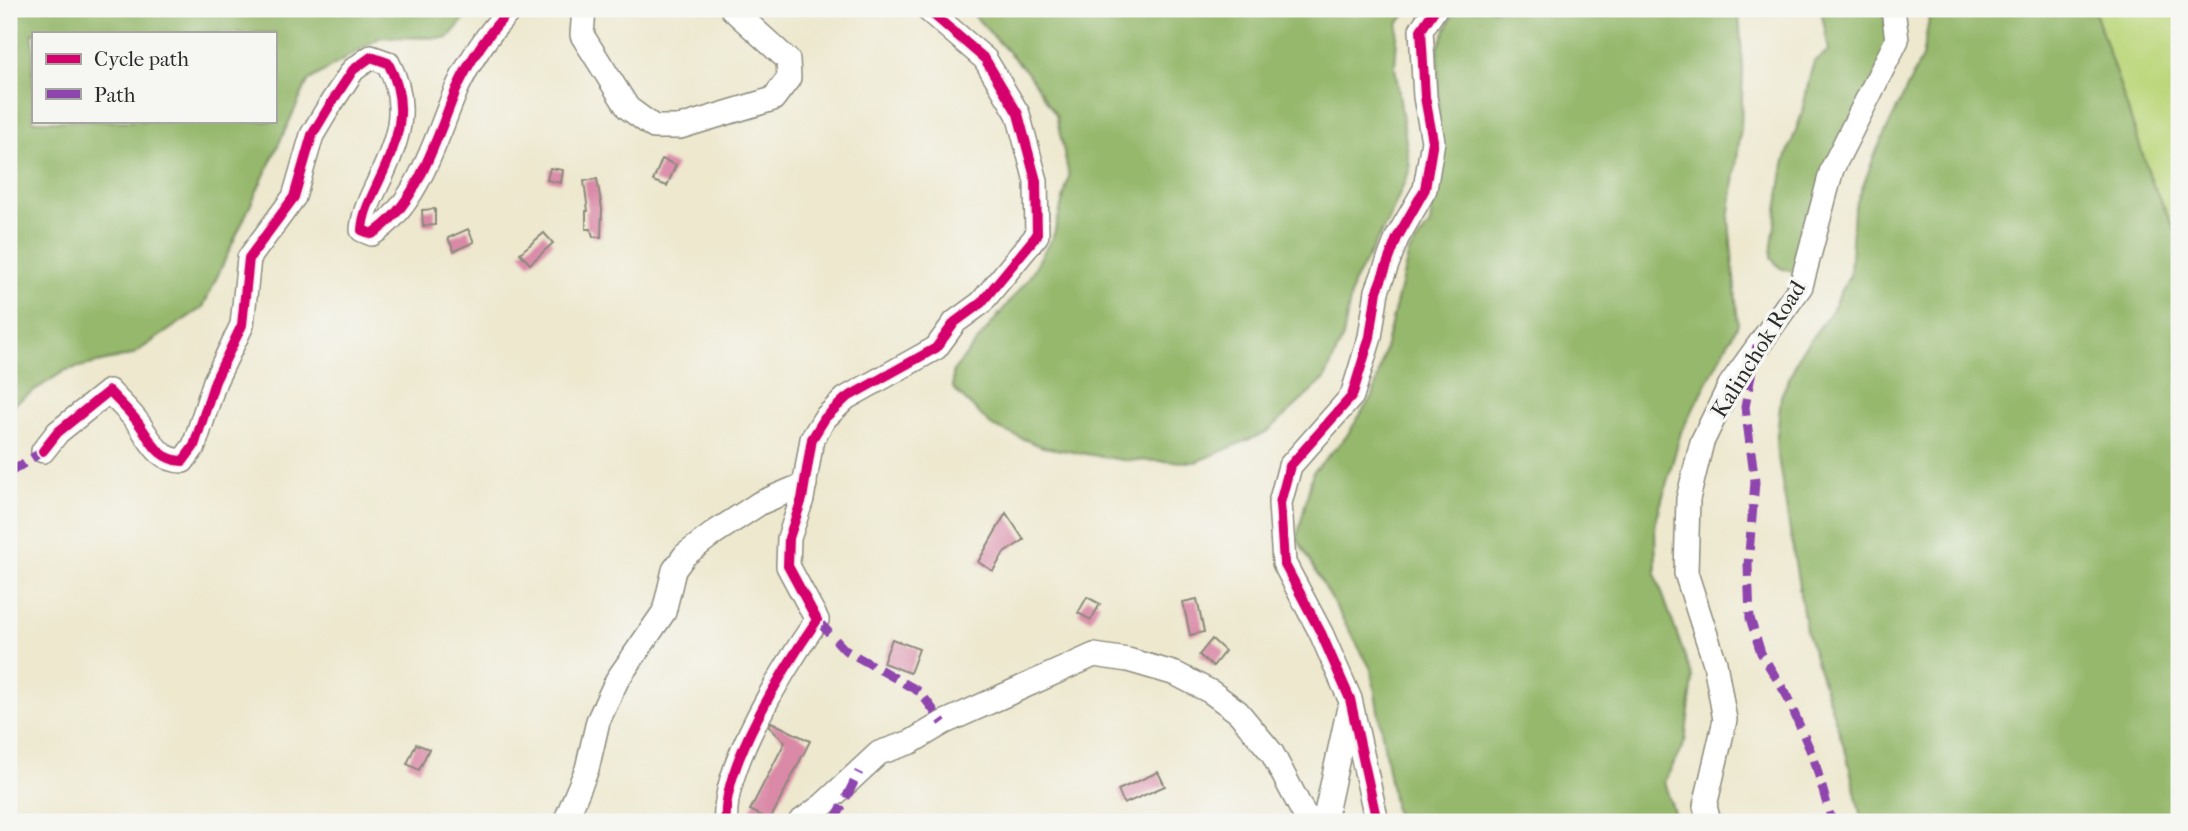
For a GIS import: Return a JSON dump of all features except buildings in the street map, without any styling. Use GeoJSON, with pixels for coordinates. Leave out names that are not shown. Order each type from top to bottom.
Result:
{"type":"FeatureCollection","features":[{"type":"Feature","properties":{"kind":"street"},"geometry":{"type":"LineString","coordinates":[[43,451],[58,432],[109,391],[137,422],[150,445],[170,460],[183,461],[194,446],[215,381],[242,325],[249,258],[294,197],[312,135],[353,70],[371,57],[388,63],[400,85],[400,120],[393,154],[363,218],[362,230],[372,234],[399,209],[438,141],[457,88],[484,37],[511,9]]}},
{"type":"Feature","properties":{"kind":"street"},"geometry":{"type":"LineString","coordinates":[[584,9],[582,35],[628,108],[654,127],[681,127],[773,99],[789,78],[788,60],[732,9]]}},
{"type":"Feature","properties":{"kind":"street"},"geometry":{"type":"LineString","coordinates":[[726,822],[725,811],[738,766],[760,714],[790,659],[817,620],[788,566],[789,538],[805,484],[806,460],[812,439],[825,418],[846,398],[936,348],[955,322],[981,303],[1037,235],[1036,181],[1018,114],[985,59],[927,9]]}},
{"type":"Feature","properties":{"kind":"street"},"geometry":{"type":"LineString","coordinates":[[1377,822],[1350,699],[1321,633],[1284,563],[1280,503],[1290,466],[1352,396],[1370,337],[1377,291],[1397,238],[1425,189],[1433,141],[1425,97],[1421,30],[1435,9]]}},
{"type":"Feature","properties":{"kind":"street","name":"Kalinchok Road"},"geometry":{"type":"LineString","coordinates":[[1709,822],[1705,806],[1725,720],[1715,663],[1685,573],[1688,499],[1702,442],[1730,385],[1801,286],[1832,169],[1897,40],[1893,9]]}},
{"type":"Feature","properties":{"kind":"street"},"geometry":{"type":"LineString","coordinates":[[565,822],[587,769],[597,721],[617,680],[664,612],[674,570],[685,555],[714,533],[760,503],[805,484]]}},
{"type":"Feature","properties":{"kind":"street"},"geometry":{"type":"LineString","coordinates":[[800,822],[823,805],[879,753],[911,742],[943,723],[1094,655],[1128,660],[1176,674],[1211,692],[1238,712],[1272,753],[1304,814],[1314,822]]}},
{"type":"Feature","properties":{"kind":"street"},"geometry":{"type":"LineString","coordinates":[[1324,822],[1350,699]]}},
{"type":"Feature","properties":{"kind":"green space"},"geometry":{"type":"Polygon","coordinates":[[[9,9],[473,9],[448,38],[381,37],[308,81],[203,307],[132,355],[66,370],[9,407],[9,9]]]}},
{"type":"Feature","properties":{"kind":"green space"},"geometry":{"type":"Polygon","coordinates":[[[968,9],[1409,9],[1398,24],[1395,66],[1410,169],[1390,217],[1353,284],[1343,337],[1325,379],[1267,432],[1196,462],[1123,460],[1043,447],[992,426],[953,388],[953,371],[1029,278],[1054,234],[1069,176],[1056,115],[1027,72],[968,9]]]}},
{"type":"Feature","properties":{"kind":"green space"},"geometry":{"type":"Polygon","coordinates":[[[1455,9],[1736,9],[1739,17],[1743,69],[1741,128],[1729,220],[1738,324],[1681,432],[1655,525],[1656,576],[1693,679],[1685,742],[1664,782],[1677,822],[1397,822],[1371,669],[1297,538],[1313,472],[1346,437],[1374,393],[1409,252],[1430,224],[1439,152],[1438,48],[1455,9]]]}},
{"type":"Feature","properties":{"kind":"green space"},"geometry":{"type":"Polygon","coordinates":[[[1821,9],[1888,9],[1893,36],[1802,265],[1792,272],[1780,268],[1771,258],[1772,245],[1784,164],[1802,113],[1810,75],[1814,62],[1829,50],[1821,9]]]}},
{"type":"Feature","properties":{"kind":"green space"},"geometry":{"type":"Polygon","coordinates":[[[1931,9],[2094,9],[2153,185],[2179,239],[2179,822],[1862,822],[1847,756],[1806,630],[1776,445],[1781,396],[1801,352],[1830,313],[1850,275],[1854,210],[1875,154],[1922,57],[1931,9]]]}},
{"type":"Feature","properties":{"kind":"green space"},"geometry":{"type":"Polygon","coordinates":[[[2094,9],[2179,9],[2179,239],[2153,185],[2094,9]]]}},
{"type":"Feature","properties":{"kind":"marked path"},"geometry":{"type":"LineString","coordinates":[[1757,345],[1745,407],[1755,482],[1748,565],[1750,618],[1761,653],[1786,694],[1814,759],[1832,822]]}},
{"type":"Feature","properties":{"kind":"marked path"},"geometry":{"type":"LineString","coordinates":[[9,473],[43,451]]}},
{"type":"Feature","properties":{"kind":"marked path"},"geometry":{"type":"LineString","coordinates":[[817,620],[845,650],[920,692],[943,723]]}},
{"type":"Feature","properties":{"kind":"marked path"},"geometry":{"type":"LineString","coordinates":[[834,822],[859,772]]}},
{"type":"Feature","properties":{"kind":"cycle path"},"geometry":{"type":"LineString","coordinates":[[43,451],[58,432],[109,391],[136,420],[160,453],[183,461],[194,446],[215,381],[242,325],[249,258],[294,197],[312,135],[353,70],[371,57],[388,63],[399,94],[396,138],[363,224],[362,230],[372,234],[388,222],[414,188],[468,66],[487,37],[511,9]]}},
{"type":"Feature","properties":{"kind":"cycle path"},"geometry":{"type":"LineString","coordinates":[[726,822],[727,799],[744,746],[773,689],[817,620],[788,566],[789,538],[802,499],[812,439],[825,418],[846,398],[936,348],[955,322],[981,303],[1037,235],[1036,181],[1018,114],[985,59],[927,9]]}},
{"type":"Feature","properties":{"kind":"cycle path"},"geometry":{"type":"LineString","coordinates":[[1377,822],[1350,699],[1321,633],[1284,563],[1280,503],[1290,466],[1352,396],[1370,337],[1377,291],[1397,238],[1425,189],[1433,141],[1425,97],[1421,30],[1435,9]]}}]}
